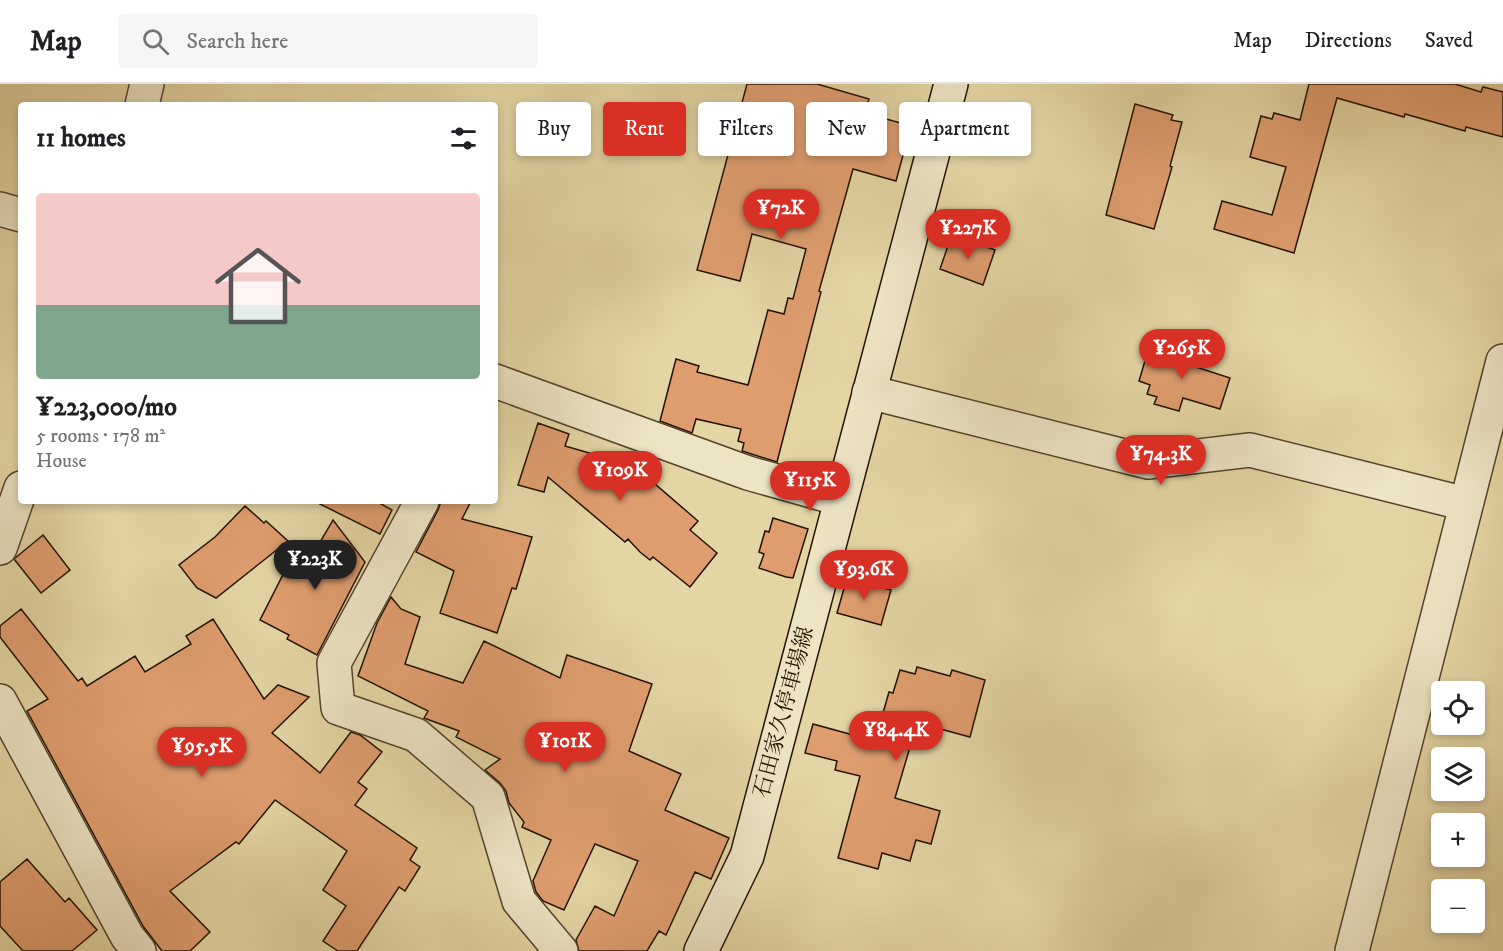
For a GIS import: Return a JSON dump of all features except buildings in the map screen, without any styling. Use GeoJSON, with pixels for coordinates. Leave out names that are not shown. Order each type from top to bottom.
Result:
{"type":"FeatureCollection","features":[{"type":"Feature","properties":{"kind":"street"},"geometry":{"type":"LineString","coordinates":[[143,102],[147,84]]}},
{"type":"Feature","properties":{"kind":"street","name":"石田家久停車場線"},"geometry":{"type":"LineString","coordinates":[[701,951],[747,856],[951,84]]}},
{"type":"Feature","properties":{"kind":"street"},"geometry":{"type":"LineString","coordinates":[[0,209],[18,214]]}},
{"type":"Feature","properties":{"kind":"street"},"geometry":{"type":"LineString","coordinates":[[1352,951],[1503,360]]}},
{"type":"Feature","properties":{"kind":"street"},"geometry":{"type":"LineString","coordinates":[[498,382],[748,473],[840,499]]}},
{"type":"Feature","properties":{"kind":"street"},"geometry":{"type":"LineString","coordinates":[[869,392],[1148,462],[1250,450],[1467,504]]}},
{"type":"Feature","properties":{"kind":"street"},"geometry":{"type":"LineString","coordinates":[[0,548],[18,497]]}},
{"type":"Feature","properties":{"kind":"street"},"geometry":{"type":"LineString","coordinates":[[420,504],[334,663],[338,708],[416,735],[488,797],[519,901],[561,951]]}},
{"type":"Feature","properties":{"kind":"street"},"geometry":{"type":"LineString","coordinates":[[0,701],[127,936],[139,951]]}}]}
